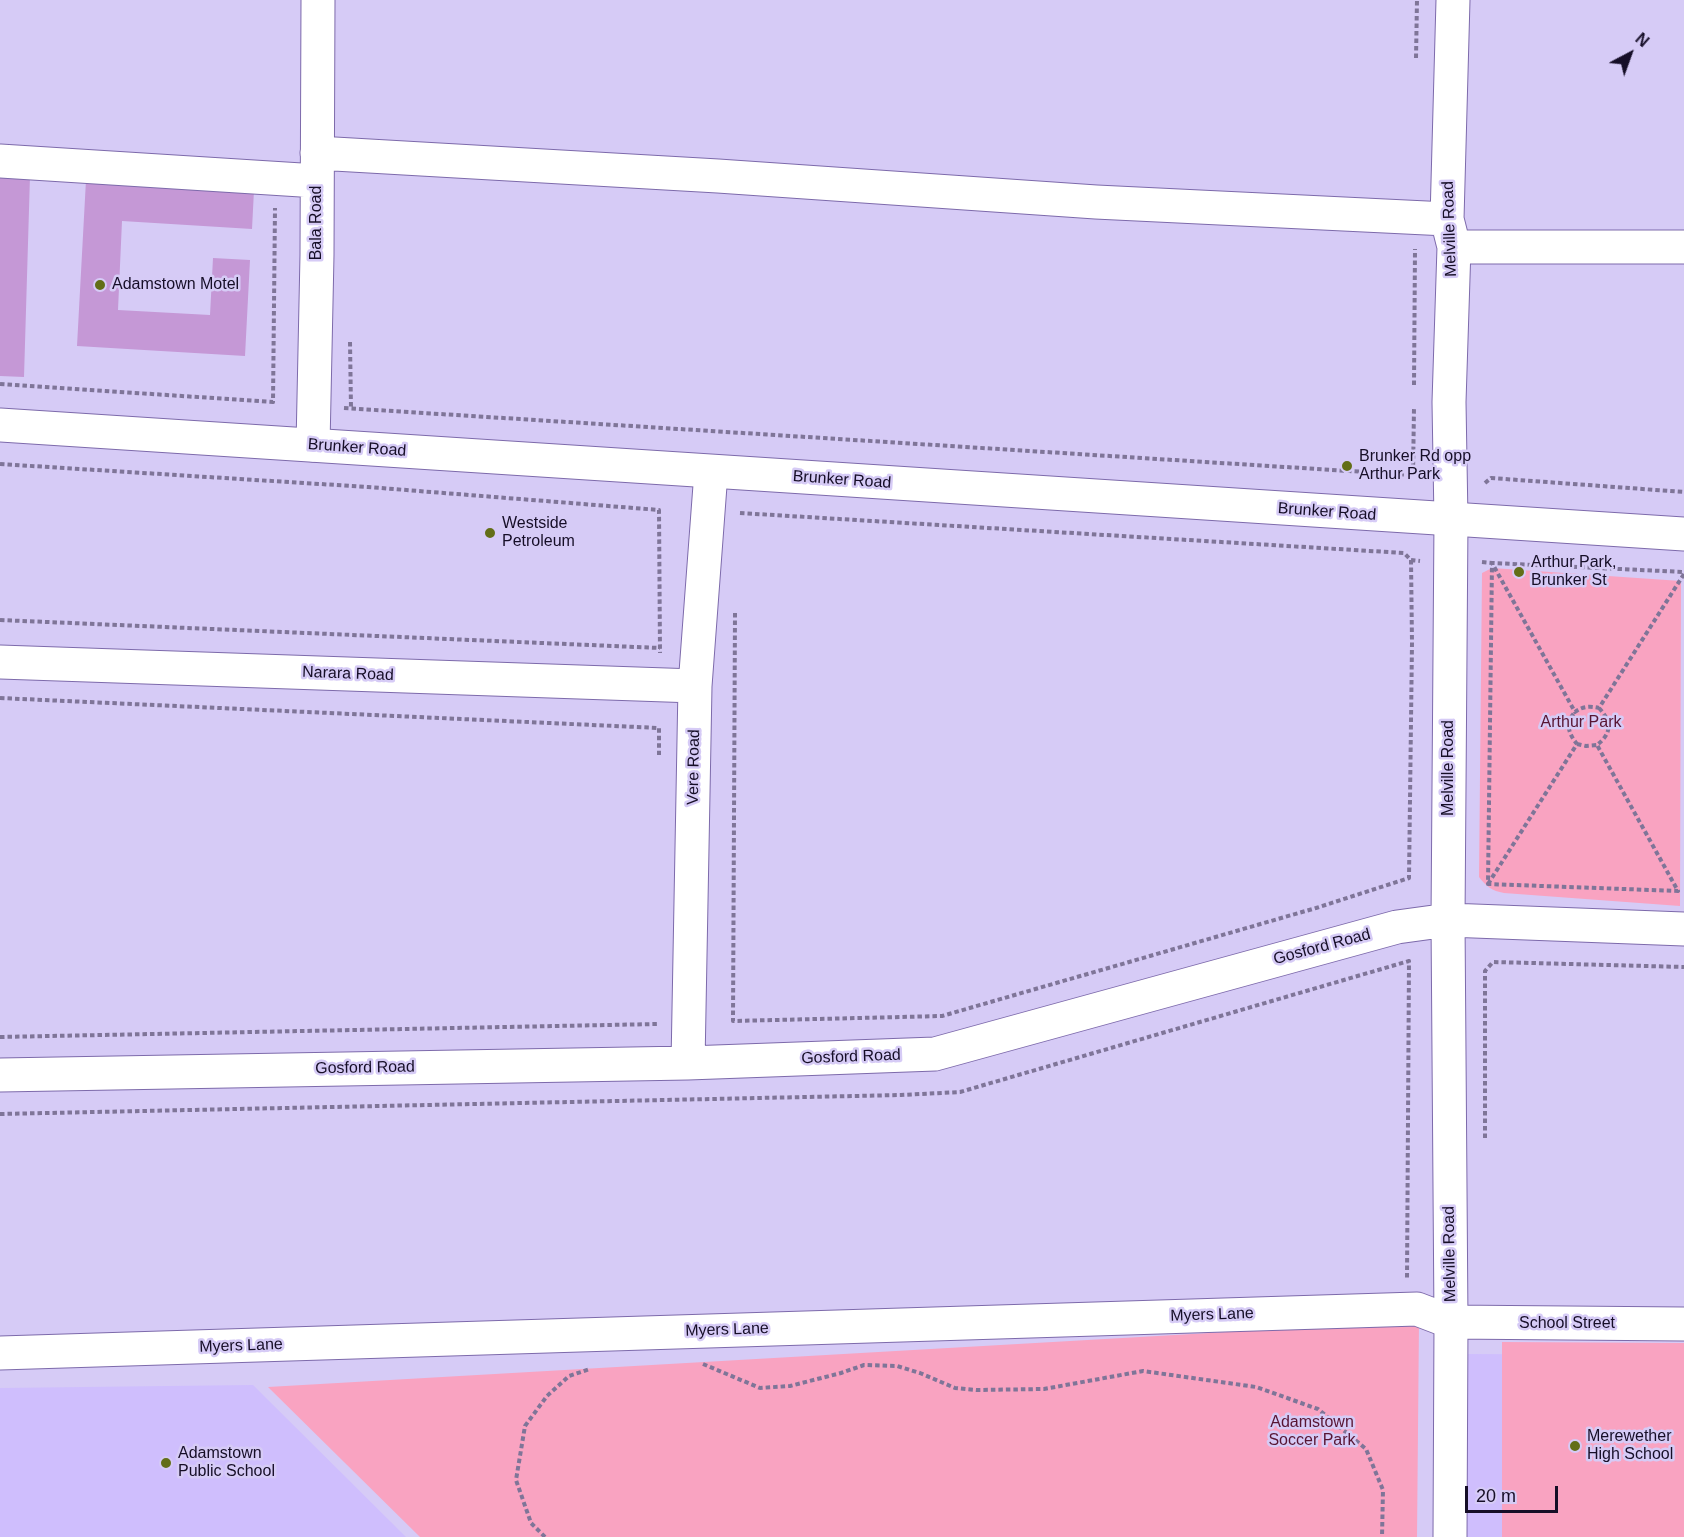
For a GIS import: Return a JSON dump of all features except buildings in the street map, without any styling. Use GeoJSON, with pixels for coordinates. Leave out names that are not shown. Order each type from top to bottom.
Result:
{"type":"FeatureCollection","features":[{"type":"Feature","properties":{"kind":"street","name":"Bala Road"},"geometry":{"type":"LineString","coordinates":[[313,445],[317,255],[318,0]]}},
{"type":"Feature","properties":{"kind":"street","name":"Melville Road"},"geometry":{"type":"LineString","coordinates":[[1450,1537],[1448,920],[1451,520],[1449,402],[1453,0]]}},
{"type":"Feature","properties":{"kind":"street"},"geometry":{"type":"LineString","coordinates":[[0,161],[275,177],[317,167],[706,176],[1096,202],[1415,218],[1450,233],[1684,247]]}},
{"type":"Feature","properties":{"kind":"street","name":"Brunker Road"},"geometry":{"type":"LineString","coordinates":[[0,425],[1684,534]]}},
{"type":"Feature","properties":{"kind":"street","name":"Vere Road"},"geometry":{"type":"LineString","coordinates":[[688,1063],[695,686],[711,472]]}},
{"type":"Feature","properties":{"kind":"street","name":"Narara Road"},"geometry":{"type":"LineString","coordinates":[[0,662],[695,686]]}},
{"type":"Feature","properties":{"kind":"street","name":"Gosford Road"},"geometry":{"type":"LineString","coordinates":[[0,1075],[688,1063],[935,1054],[1397,927],[1448,920],[1684,928]]}},
{"type":"Feature","properties":{"kind":"street","name":"Myers Lane"},"geometry":{"type":"LineString","coordinates":[[0,1353],[1417,1309],[1451,1322]]}},
{"type":"Feature","properties":{"kind":"street","name":"School Street"},"geometry":{"type":"LineString","coordinates":[[1451,1322],[1684,1324]]}},
{"type":"Feature","properties":{"kind":"path"},"geometry":{"type":"LineString","coordinates":[[1416,69],[1417,0]]}},
{"type":"Feature","properties":{"kind":"path"},"geometry":{"type":"LineString","coordinates":[[273,402],[275,177]]}},
{"type":"Feature","properties":{"kind":"path"},"geometry":{"type":"LineString","coordinates":[[1414,394],[1415,218]]}},
{"type":"Feature","properties":{"kind":"path"},"geometry":{"type":"LineString","coordinates":[[0,384],[280,403]]}},
{"type":"Feature","properties":{"kind":"path"},"geometry":{"type":"LineString","coordinates":[[351,408],[1413,476],[1414,405]]}},
{"type":"Feature","properties":{"kind":"path"},"geometry":{"type":"LineString","coordinates":[[0,464],[368,487],[659,510],[660,655]]}},
{"type":"Feature","properties":{"kind":"path"},"geometry":{"type":"LineString","coordinates":[[1485,483],[1491,478],[1684,492]]}},
{"type":"Feature","properties":{"kind":"path"},"geometry":{"type":"LineString","coordinates":[[736,513],[1404,553],[1411,560],[1420,561]]}},
{"type":"Feature","properties":{"kind":"path"},"geometry":{"type":"LineString","coordinates":[[735,608],[733,1021],[942,1016],[1316,908],[1409,878],[1411,560]]}},
{"type":"Feature","properties":{"kind":"path"},"geometry":{"type":"LineString","coordinates":[[1482,562],[1684,573],[1599,708]]}},
{"type":"Feature","properties":{"kind":"path"},"geometry":{"type":"LineString","coordinates":[[1492,563],[1575,712]]}},
{"type":"Feature","properties":{"kind":"path"},"geometry":{"type":"LineString","coordinates":[[1488,884],[1492,563]]}},
{"type":"Feature","properties":{"kind":"path"},"geometry":{"type":"LineString","coordinates":[[0,620],[660,648]]}},
{"type":"Feature","properties":{"kind":"path"},"geometry":{"type":"LineString","coordinates":[[0,698],[659,728],[659,763]]}},
{"type":"Feature","properties":{"kind":"path"},"geometry":{"type":"LineString","coordinates":[[1580,708],[1599,708],[1605,714],[1609,727],[1604,740],[1597,745],[1577,744],[1570,736],[1568,729],[1571,717],[1580,708]]}},
{"type":"Feature","properties":{"kind":"path"},"geometry":{"type":"LineString","coordinates":[[1488,884],[1577,744]]}},
{"type":"Feature","properties":{"kind":"path"},"geometry":{"type":"LineString","coordinates":[[1597,745],[1681,891]]}},
{"type":"Feature","properties":{"kind":"path"},"geometry":{"type":"LineString","coordinates":[[1488,884],[1681,891]]}},
{"type":"Feature","properties":{"kind":"path"},"geometry":{"type":"LineString","coordinates":[[1485,1149],[1485,971],[1493,962],[1684,967]]}},
{"type":"Feature","properties":{"kind":"path"},"geometry":{"type":"LineString","coordinates":[[0,1037],[657,1024]]}},
{"type":"Feature","properties":{"kind":"path"},"geometry":{"type":"LineString","coordinates":[[699,1362],[760,1388],[790,1386],[864,1365],[897,1366],[955,1388],[976,1390],[1044,1389],[1143,1371],[1257,1387],[1318,1409],[1366,1449],[1383,1490],[1382,1537]]}},
{"type":"Feature","properties":{"kind":"path"},"geometry":{"type":"LineString","coordinates":[[544,1537],[531,1523],[516,1480],[525,1426],[547,1396],[569,1376],[599,1366]]}},
{"type":"Feature","properties":{"kind":"shaded area","name":"Merewether High School"},"geometry":{"type":"Polygon","coordinates":[[[1464,1354],[1684,1355],[1684,1537],[1467,1537],[1464,1354]]]}},
{"type":"Feature","properties":{"kind":"shaded area","name":"Adamstown Public School"},"geometry":{"type":"Polygon","coordinates":[[[253,1385],[406,1537],[0,1537],[0,1388],[253,1385]]]}},
{"type":"Feature","properties":{"kind":"green space","name":"Arthur Park"},"geometry":{"type":"Polygon","coordinates":[[[1492,568],[1681,581],[1680,906],[1504,893],[1490,888],[1479,877],[1482,573],[1492,568]]]}},
{"type":"Feature","properties":{"kind":"green space","name":"Adamstown Soccer Park"},"geometry":{"type":"Polygon","coordinates":[[[1419,1321],[1417,1537],[420,1537],[268,1387],[1419,1321]]]}},
{"type":"Feature","properties":{"kind":"green space","name":"Merewether High School"},"geometry":{"type":"Polygon","coordinates":[[[1502,1342],[1684,1343],[1684,1537],[1502,1537],[1502,1342]]]}},
{"type":"Feature","properties":{"kind":"place","name":"Adamstown Motel"},"geometry":{"type":"Point","coordinates":[100,285]}},
{"type":"Feature","properties":{"kind":"place","name":"Brunker Rd opp Arthur Park"},"geometry":{"type":"Point","coordinates":[1347,466]}},
{"type":"Feature","properties":{"kind":"place","name":"Westside Petroleum"},"geometry":{"type":"Point","coordinates":[490,533]}},
{"type":"Feature","properties":{"kind":"place","name":"Arthur Park, Brunker St"},"geometry":{"type":"Point","coordinates":[1519,572]}},
{"type":"Feature","properties":{"kind":"place","name":"Merewether High School"},"geometry":{"type":"Point","coordinates":[1575,1446]}},
{"type":"Feature","properties":{"kind":"place","name":"Adamstown Public School"},"geometry":{"type":"Point","coordinates":[166,1463]}}]}
